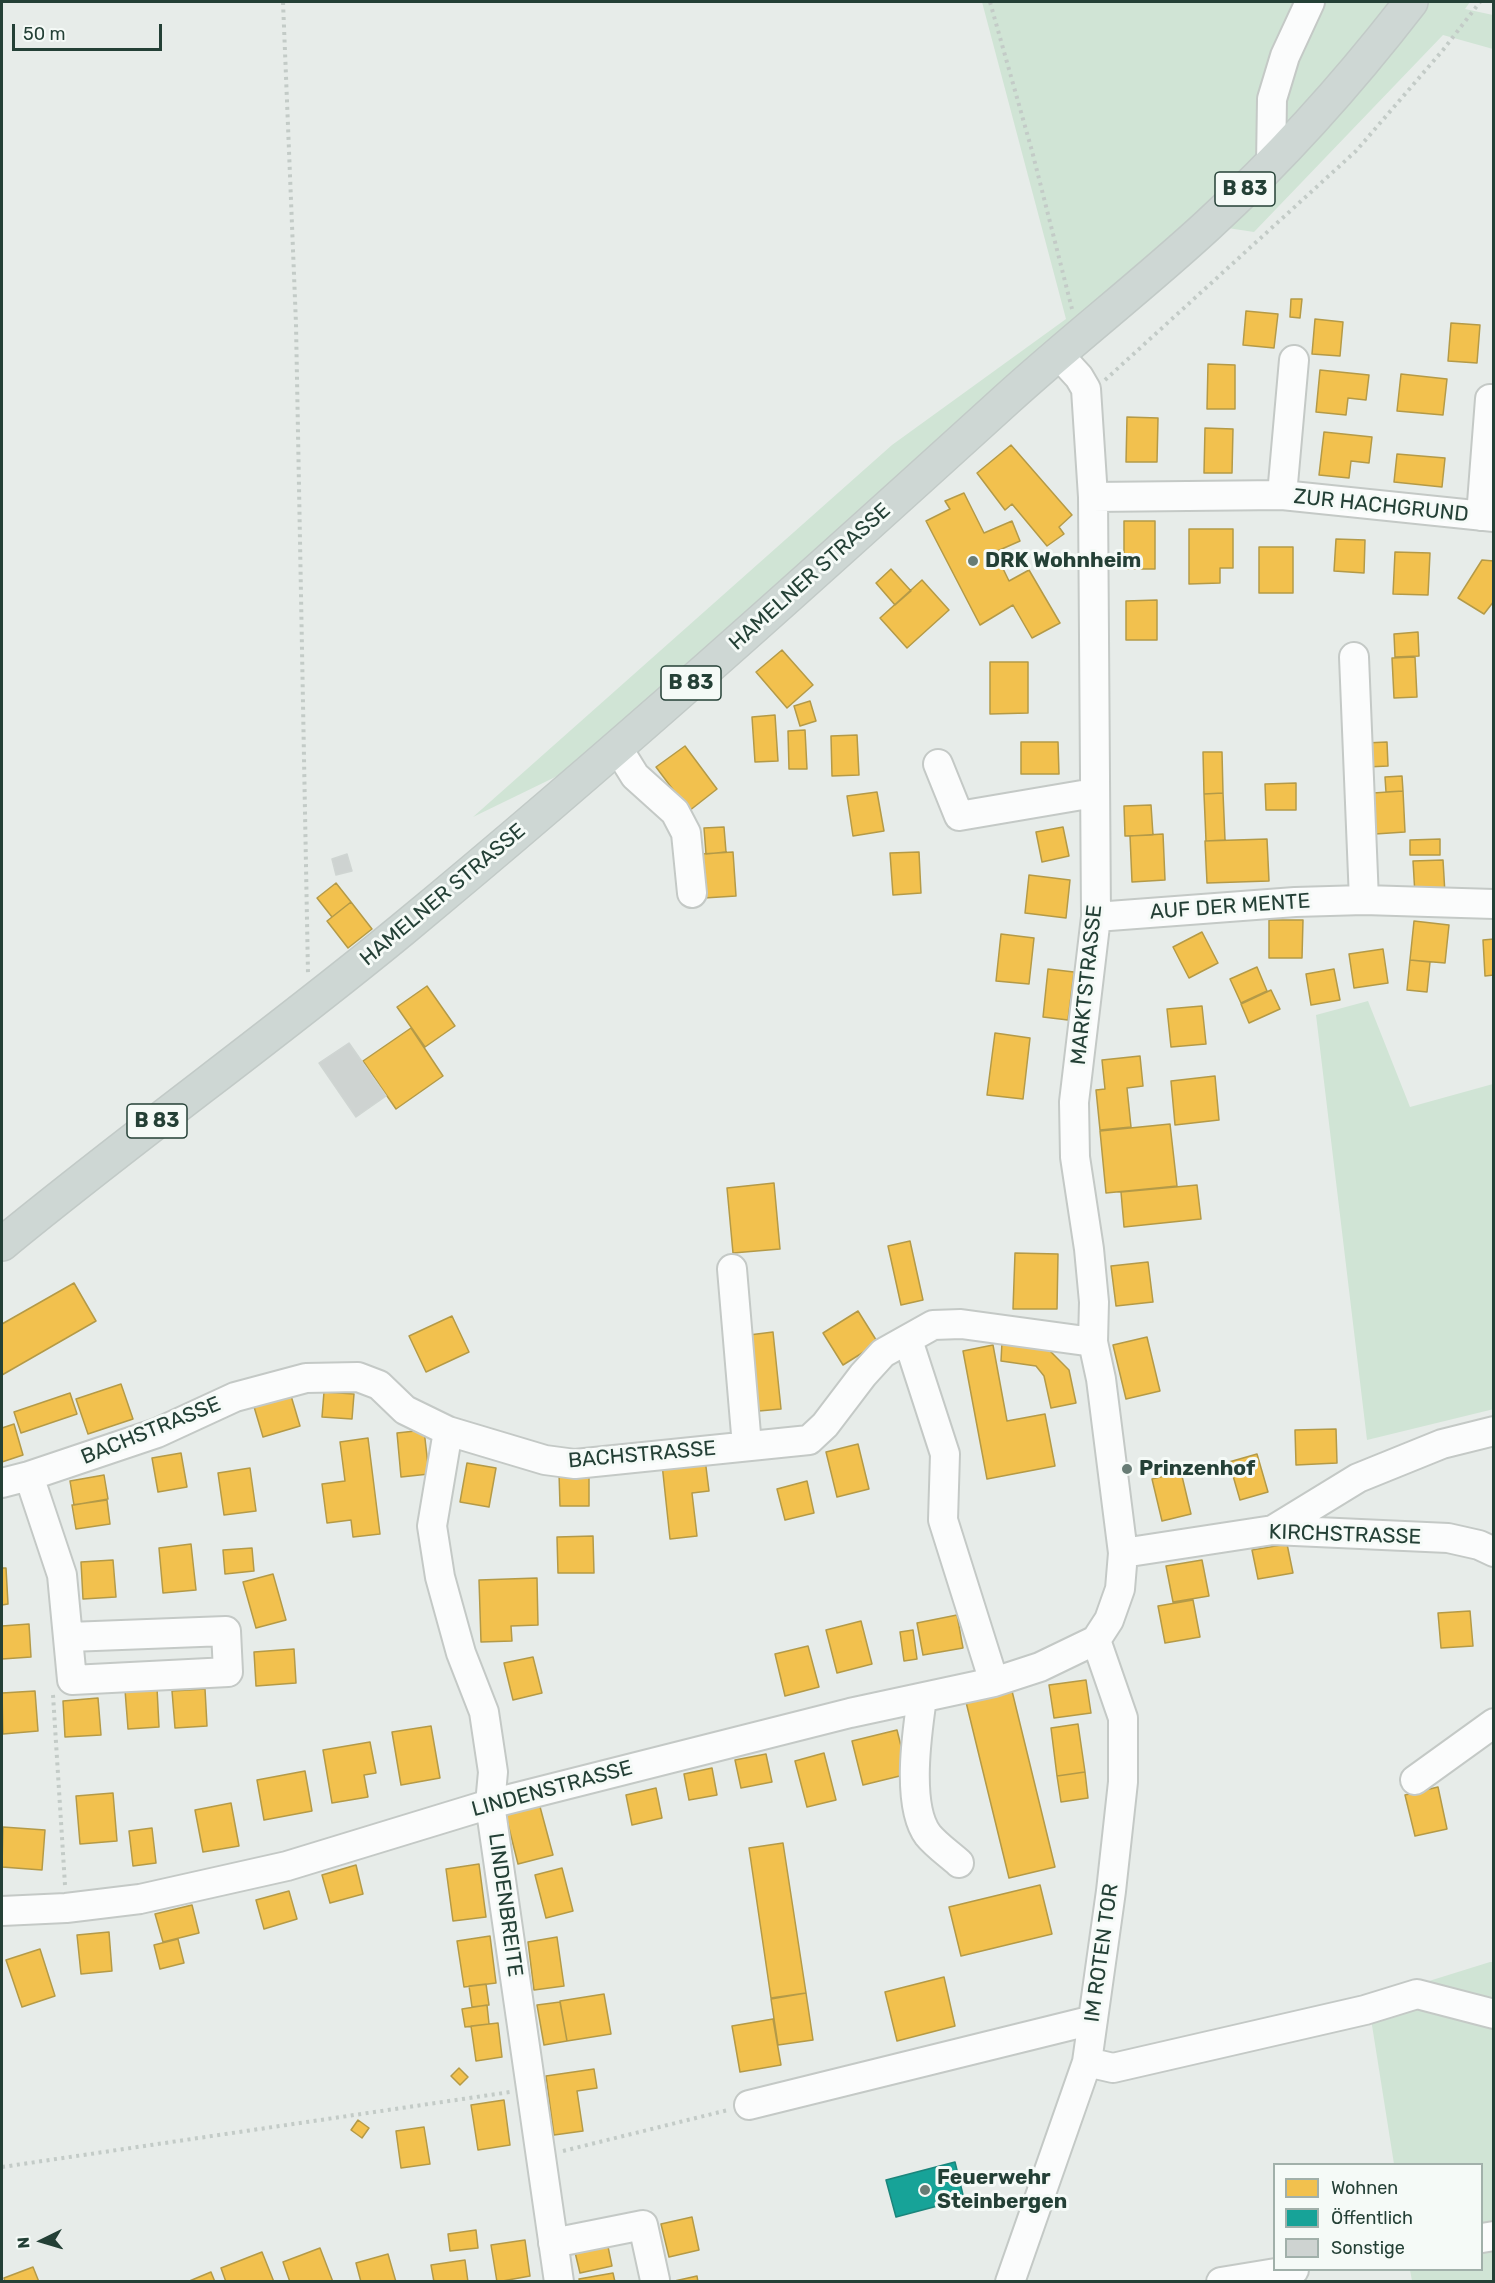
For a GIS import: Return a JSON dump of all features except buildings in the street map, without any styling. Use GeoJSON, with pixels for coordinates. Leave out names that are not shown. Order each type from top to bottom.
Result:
{"type":"FeatureCollection","features":[{"type":"Feature","properties":{"kind":"main road","name":"HAMELNER STRASSE"},"geometry":{"type":"LineString","coordinates":[[2,1244],[154,1123],[315,1001],[496,852],[861,532],[1068,345],[1208,225],[1271,164],[1341,87],[1411,2]]}},
{"type":"Feature","properties":{"kind":"street"},"geometry":{"type":"LineString","coordinates":[[1271,164],[1272,99],[1285,56],[1310,2]]}},
{"type":"Feature","properties":{"kind":"street"},"geometry":{"type":"LineString","coordinates":[[1068,345],[1079,377],[1086,389]]}},
{"type":"Feature","properties":{"kind":"street","name":"ZUR HACHGRUND"},"geometry":{"type":"LineString","coordinates":[[1282,495],[1294,360]]}},
{"type":"Feature","properties":{"kind":"street","name":"MARKTSTRASSE"},"geometry":{"type":"LineString","coordinates":[[1086,389],[1093,496],[1096,917],[1074,1102],[1075,1157],[1089,1249],[1094,1302],[1093,1342],[1101,1380],[1123,1553],[1120,1589],[1102,1630]]}},
{"type":"Feature","properties":{"kind":"street","name":"ZUR HACHGRUND"},"geometry":{"type":"LineString","coordinates":[[1093,496],[1282,495],[1487,517],[1490,399]]}},
{"type":"Feature","properties":{"kind":"street"},"geometry":{"type":"LineString","coordinates":[[1354,657],[1364,900]]}},
{"type":"Feature","properties":{"kind":"street"},"geometry":{"type":"LineString","coordinates":[[617,747],[635,776],[675,812],[686,833],[692,893]]}},
{"type":"Feature","properties":{"kind":"street"},"geometry":{"type":"LineString","coordinates":[[938,764],[959,816],[1094,793]]}},
{"type":"Feature","properties":{"kind":"street","name":"AUF DER MENTE"},"geometry":{"type":"LineString","coordinates":[[1096,917],[1295,902],[1364,900],[1494,904]]}},
{"type":"Feature","properties":{"kind":"street"},"geometry":{"type":"LineString","coordinates":[[732,1269],[747,1446]]}},
{"type":"Feature","properties":{"kind":"street","name":"BACHSTRASSE"},"geometry":{"type":"LineString","coordinates":[[2,1483],[157,1433],[235,1397],[306,1378],[357,1377],[379,1385],[405,1410],[448,1431],[545,1460],[575,1464],[809,1440],[825,1425],[883,1353],[933,1325],[961,1324],[1093,1342]]}},
{"type":"Feature","properties":{"kind":"street"},"geometry":{"type":"LineString","coordinates":[[908,1340],[945,1454],[944,1520],[994,1682]]}},
{"type":"Feature","properties":{"kind":"street","name":"LINDENBREITE"},"geometry":{"type":"LineString","coordinates":[[448,1431],[432,1526],[440,1577],[460,1653],[484,1712],[493,1772],[490,1804],[559,2282]]}},
{"type":"Feature","properties":{"kind":"street"},"geometry":{"type":"LineString","coordinates":[[1273,1530],[1358,1478],[1442,1444],[1494,1431]]}},
{"type":"Feature","properties":{"kind":"street"},"geometry":{"type":"LineString","coordinates":[[29,1476],[62,1575],[72,1680],[228,1672],[226,1631],[69,1637]]}},
{"type":"Feature","properties":{"kind":"street","name":"KIRCHSTRASSE"},"geometry":{"type":"LineString","coordinates":[[1123,1553],[1273,1530],[1448,1538],[1479,1545],[1494,1552]]}},
{"type":"Feature","properties":{"kind":"street","name":"LINDENSTRASSE"},"geometry":{"type":"LineString","coordinates":[[2,1911],[66,1908],[140,1899],[287,1866],[490,1804],[839,1716],[994,1682],[1040,1666],[1102,1630]]}},
{"type":"Feature","properties":{"kind":"street","name":"IM ROTEN TOR"},"geometry":{"type":"LineString","coordinates":[[1010,2282],[1088,2062],[1111,1890],[1123,1771],[1123,1718],[1102,1630]]}},
{"type":"Feature","properties":{"kind":"street"},"geometry":{"type":"LineString","coordinates":[[922,1698],[914,1774],[921,1821],[928,1835],[959,1863]]}},
{"type":"Feature","properties":{"kind":"street"},"geometry":{"type":"LineString","coordinates":[[1415,1780],[1494,1723]]}},
{"type":"Feature","properties":{"kind":"street"},"geometry":{"type":"LineString","coordinates":[[1088,2062],[1113,2068],[1365,2010],[1417,1994],[1494,2014]]}},
{"type":"Feature","properties":{"kind":"street"},"geometry":{"type":"LineString","coordinates":[[749,2105],[1093,2020]]}},
{"type":"Feature","properties":{"kind":"street"},"geometry":{"type":"LineString","coordinates":[[553,2243],[644,2225],[655,2280]]}},
{"type":"Feature","properties":{"kind":"street"},"geometry":{"type":"LineString","coordinates":[[1221,2282],[1288,2271]]}},
{"type":"Feature","properties":{"kind":"path"},"geometry":{"type":"LineString","coordinates":[[283,2],[296,324],[307,969],[315,1001]]}},
{"type":"Feature","properties":{"kind":"path"},"geometry":{"type":"LineString","coordinates":[[990,2],[1032,151],[1068,345]]}},
{"type":"Feature","properties":{"kind":"path"},"geometry":{"type":"LineString","coordinates":[[1086,389],[1109,378],[1356,151],[1443,50],[1480,2]]}},
{"type":"Feature","properties":{"kind":"path"},"geometry":{"type":"LineString","coordinates":[[66,1908],[53,1695],[72,1680]]}},
{"type":"Feature","properties":{"kind":"path"},"geometry":{"type":"LineString","coordinates":[[2,2167],[531,2089]]}},
{"type":"Feature","properties":{"kind":"path"},"geometry":{"type":"LineString","coordinates":[[541,2157],[749,2105]]}},
{"type":"Feature","properties":{"kind":"green space"},"geometry":{"type":"Polygon","coordinates":[[[982,2],[1470,2],[1465,9],[1493,15],[1493,49],[1443,35],[1254,232],[1208,225],[617,747],[473,817],[892,445],[1066,319],[982,2]]]}},
{"type":"Feature","properties":{"kind":"green space"},"geometry":{"type":"Polygon","coordinates":[[[1368,1001],[1410,1107],[1493,1084],[1494,1409],[1367,1440],[1316,1015],[1368,1001]]]}},
{"type":"Feature","properties":{"kind":"green space"},"geometry":{"type":"Polygon","coordinates":[[[1493,1962],[1493,2281],[1412,2281],[1410,2271],[1483,2271],[1483,2163],[1394,2163],[1368,2000],[1493,1962]]]}},
{"type":"Feature","properties":{"kind":"place","name":"DRK Wohnheim"},"geometry":{"type":"Point","coordinates":[973,561]}},
{"type":"Feature","properties":{"kind":"place","name":"Prinzenhof"},"geometry":{"type":"Point","coordinates":[1127,1469]}},
{"type":"Feature","properties":{"kind":"place","name":"Feuerwehr Steinbergen"},"geometry":{"type":"Point","coordinates":[925,2190]}}]}
